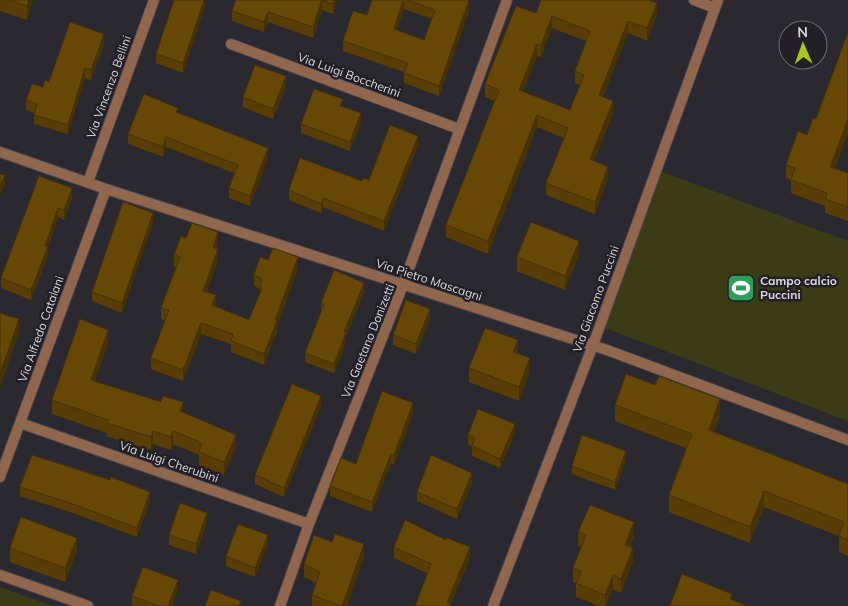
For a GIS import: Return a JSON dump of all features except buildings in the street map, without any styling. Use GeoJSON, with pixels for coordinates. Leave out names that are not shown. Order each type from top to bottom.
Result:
{"type":"FeatureCollection","features":[{"type":"Feature","properties":{"kind":"street","name":"Via Vincenzo Bellini"},"geometry":{"type":"LineString","coordinates":[[88,182],[154,0]]}},
{"type":"Feature","properties":{"kind":"street","name":"Via Gaetano Donizetti"},"geometry":{"type":"LineString","coordinates":[[280,606],[309,524],[403,285],[507,0]]}},
{"type":"Feature","properties":{"kind":"street"},"geometry":{"type":"LineString","coordinates":[[694,0],[717,4]]}},
{"type":"Feature","properties":{"kind":"street","name":"Via Giacomo Puccini"},"geometry":{"type":"LineString","coordinates":[[494,606],[593,345],[717,4]]}},
{"type":"Feature","properties":{"kind":"street","name":"Via Luigi Boccherini"},"geometry":{"type":"LineString","coordinates":[[231,44],[459,129]]}},
{"type":"Feature","properties":{"kind":"street","name":"Via Pietro Mascagni"},"geometry":{"type":"LineString","coordinates":[[0,152],[403,285],[593,345],[848,440]]}},
{"type":"Feature","properties":{"kind":"street","name":"Via Alfredo Catalani"},"geometry":{"type":"LineString","coordinates":[[0,477],[106,188]]}},
{"type":"Feature","properties":{"kind":"street","name":"Via Luigi Cherubini"},"geometry":{"type":"LineString","coordinates":[[20,422],[309,524]]}},
{"type":"Feature","properties":{"kind":"street"},"geometry":{"type":"LineString","coordinates":[[0,575],[88,606]]}},
{"type":"Feature","properties":{"kind":"shaded area","name":"Campo calcio Puccini"},"geometry":{"type":"Polygon","coordinates":[[[657,170],[848,241],[848,421],[600,326],[657,170]]]}},
{"type":"Feature","properties":{"kind":"shaded area"},"geometry":{"type":"Polygon","coordinates":[[[0,587],[53,606],[0,606],[0,587]]]}},
{"type":"Feature","properties":{"kind":"place","name":"Campo calcio Puccini"},"geometry":{"type":"Point","coordinates":[741,288]}}]}
